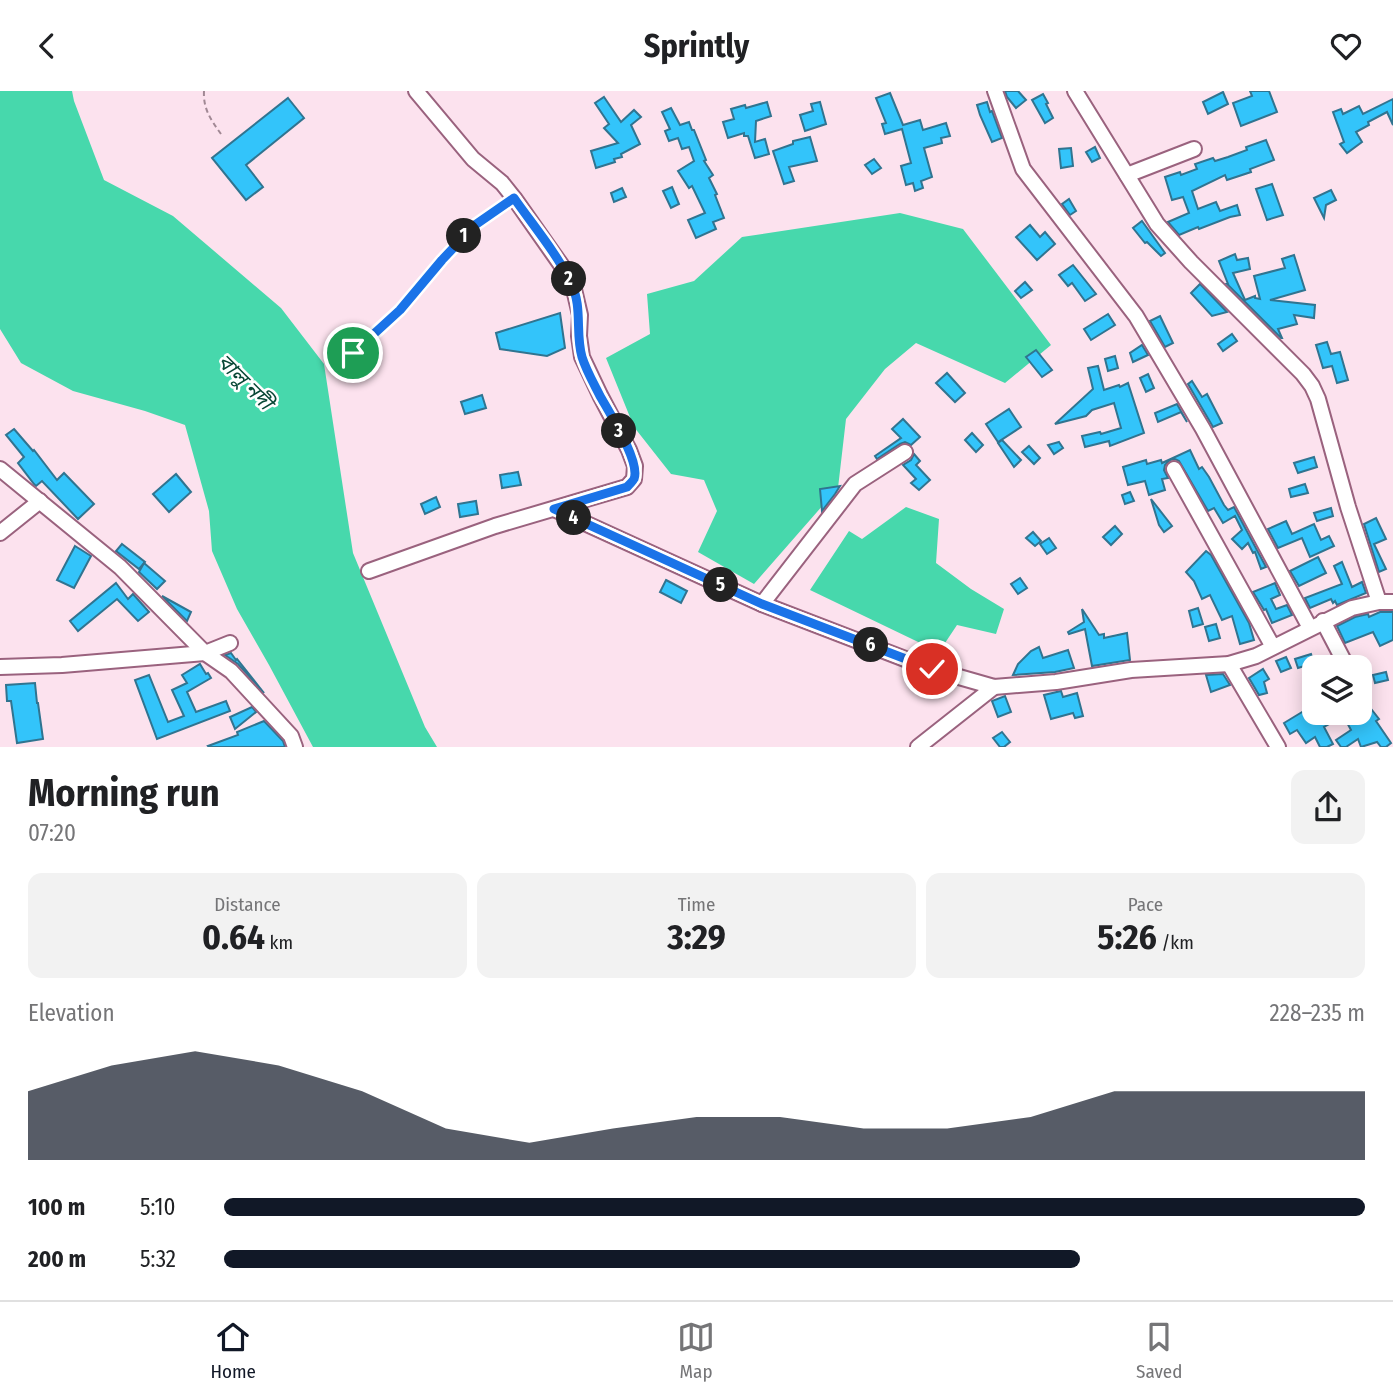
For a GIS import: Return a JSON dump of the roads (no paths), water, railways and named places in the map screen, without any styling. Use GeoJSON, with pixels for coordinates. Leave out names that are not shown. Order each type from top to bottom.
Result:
{"type":"FeatureCollection","features":[{"type":"Feature","properties":{"kind":"street"},"geometry":{"type":"LineString","coordinates":[[369,571],[495,526],[627,487],[634,479],[635,466],[629,450],[582,357],[580,315],[573,285],[502,183],[473,159],[416,91]]}},
{"type":"Feature","properties":{"kind":"street"},"geometry":{"type":"LineString","coordinates":[[995,91],[1023,169],[1136,316],[1317,624],[1339,655]]}},
{"type":"Feature","properties":{"kind":"street"},"geometry":{"type":"LineString","coordinates":[[554,509],[762,604],[932,669],[994,687],[1056,682],[1131,670],[1229,664],[1256,656],[1352,608],[1386,602],[1348,507],[1312,386],[1157,224],[1075,91]]}},
{"type":"Feature","properties":{"kind":"street"},"geometry":{"type":"LineString","coordinates":[[1127,175],[1194,149]]}},
{"type":"Feature","properties":{"kind":"street"},"geometry":{"type":"LineString","coordinates":[[762,604],[855,484],[905,452]]}},
{"type":"Feature","properties":{"kind":"street"},"geometry":{"type":"LineString","coordinates":[[0,469],[120,567],[205,653],[231,671],[291,736],[295,747]]}},
{"type":"Feature","properties":{"kind":"street"},"geometry":{"type":"LineString","coordinates":[[1174,469],[1273,647]]}},
{"type":"Feature","properties":{"kind":"street"},"geometry":{"type":"LineString","coordinates":[[0,533],[40,501]]}},
{"type":"Feature","properties":{"kind":"street"},"geometry":{"type":"LineString","coordinates":[[0,667],[62,665],[205,653],[230,643]]}},
{"type":"Feature","properties":{"kind":"street"},"geometry":{"type":"LineString","coordinates":[[1229,664],[1278,747]]}},
{"type":"Feature","properties":{"kind":"street"},"geometry":{"type":"LineString","coordinates":[[918,747],[994,687]]}},
{"type":"Feature","properties":{"kind":"water","name":"বালু নদী"},"geometry":{"type":"Polygon","coordinates":[[[0,91],[72,91],[104,180],[173,216],[281,308],[324,364],[353,553],[425,727],[437,747],[313,747],[237,609],[212,551],[209,511],[185,425],[73,391],[21,363],[0,329],[0,91]]]}},
{"type":"Feature","properties":{"kind":"water"},"geometry":{"type":"Polygon","coordinates":[[[900,213],[963,229],[1051,345],[1005,383],[916,343],[885,369],[846,419],[838,488],[754,584],[698,552],[717,511],[704,480],[671,474],[634,427],[606,358],[650,334],[647,294],[694,281],[742,237],[900,213]]]}},
{"type":"Feature","properties":{"kind":"water"},"geometry":{"type":"Polygon","coordinates":[[[906,507],[939,519],[936,563],[1004,609],[996,634],[957,625],[939,652],[810,590],[849,531],[862,539],[906,507]]]}}]}
